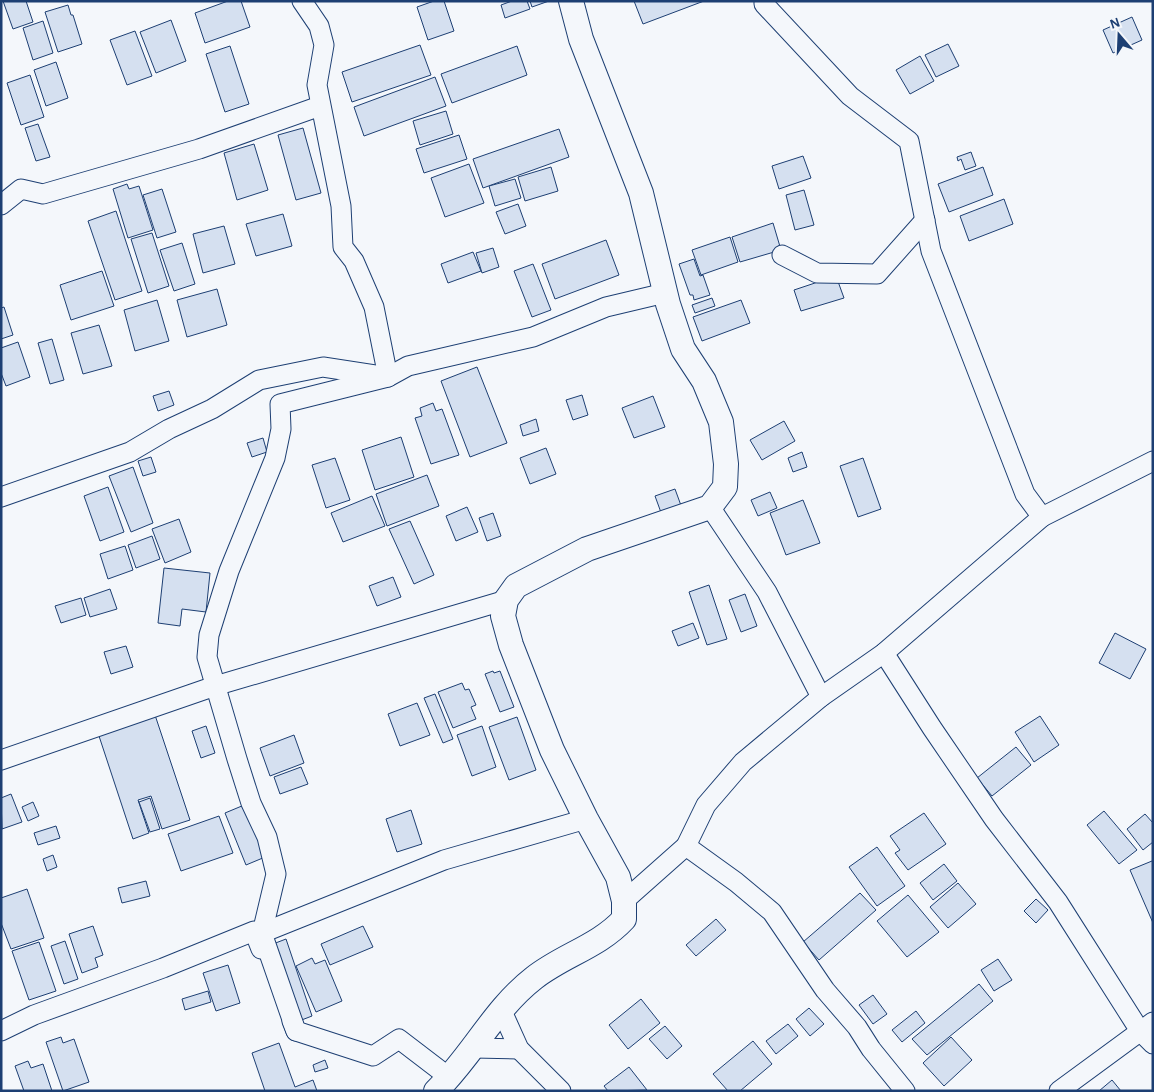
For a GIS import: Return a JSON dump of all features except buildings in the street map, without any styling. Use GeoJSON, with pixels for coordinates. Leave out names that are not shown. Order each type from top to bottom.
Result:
{"type":"FeatureCollection","features":[{"type":"Feature","properties":{"kind":"street"},"geometry":{"type":"LineString","coordinates":[[302,1],[319,26],[324,45],[317,85],[341,206],[343,247],[354,261],[374,307],[388,377]]}},
{"type":"Feature","properties":{"kind":"street"},"geometry":{"type":"LineString","coordinates":[[1,1031],[34,1015],[163,968],[254,932],[296,1031],[373,1056],[399,1039],[443,1084],[474,1048],[501,1009],[535,977],[610,934],[624,919],[624,902],[618,876],[552,750],[511,645],[503,616],[506,600],[516,586],[541,571],[587,549],[710,507],[725,487],[726,464],[721,422],[704,381],[684,349],[665,293],[641,193],[582,39],[571,1]]}},
{"type":"Feature","properties":{"kind":"street"},"geometry":{"type":"LineString","coordinates":[[764,1],[764,4],[850,96],[909,141],[931,251],[1025,494],[1042,517]]}},
{"type":"Feature","properties":{"kind":"street"},"geometry":{"type":"LineString","coordinates":[[1,205],[21,189],[43,194],[199,149],[320,106]]}},
{"type":"Feature","properties":{"kind":"street"},"geometry":{"type":"LineString","coordinates":[[782,255],[817,273],[877,274],[925,220]]}},
{"type":"Feature","properties":{"kind":"street"},"geometry":{"type":"LineString","coordinates":[[296,1031],[262,933],[276,874],[267,837],[251,804],[207,657],[209,636],[229,571],[276,458],[281,429],[280,404],[388,377],[408,366],[533,337],[606,306],[665,293]]}},
{"type":"Feature","properties":{"kind":"street"},"geometry":{"type":"LineString","coordinates":[[1,497],[130,452],[212,409],[259,380],[323,367],[388,377]]}},
{"type":"Feature","properties":{"kind":"street"},"geometry":{"type":"LineString","coordinates":[[624,902],[686,846],[706,805],[744,762],[821,697],[884,653],[1042,517],[1153,461]]}},
{"type":"Feature","properties":{"kind":"street"},"geometry":{"type":"LineString","coordinates":[[710,507],[767,592],[821,697]]}},
{"type":"Feature","properties":{"kind":"street"},"geometry":{"type":"LineString","coordinates":[[1,760],[215,686],[506,600]]}},
{"type":"Feature","properties":{"kind":"street"},"geometry":{"type":"LineString","coordinates":[[884,653],[994,819],[1058,902],[1149,1032],[1059,1091]]}},
{"type":"Feature","properties":{"kind":"street"},"geometry":{"type":"LineString","coordinates":[[262,933],[444,860],[586,818]]}},
{"type":"Feature","properties":{"kind":"street"},"geometry":{"type":"LineString","coordinates":[[686,846],[736,882],[772,912],[825,990],[857,1027],[871,1049],[905,1091]]}},
{"type":"Feature","properties":{"kind":"street"},"geometry":{"type":"LineString","coordinates":[[501,1009],[519,1049],[561,1091]]}},
{"type":"Feature","properties":{"kind":"street"},"geometry":{"type":"LineString","coordinates":[[474,1048],[519,1049]]}}]}
